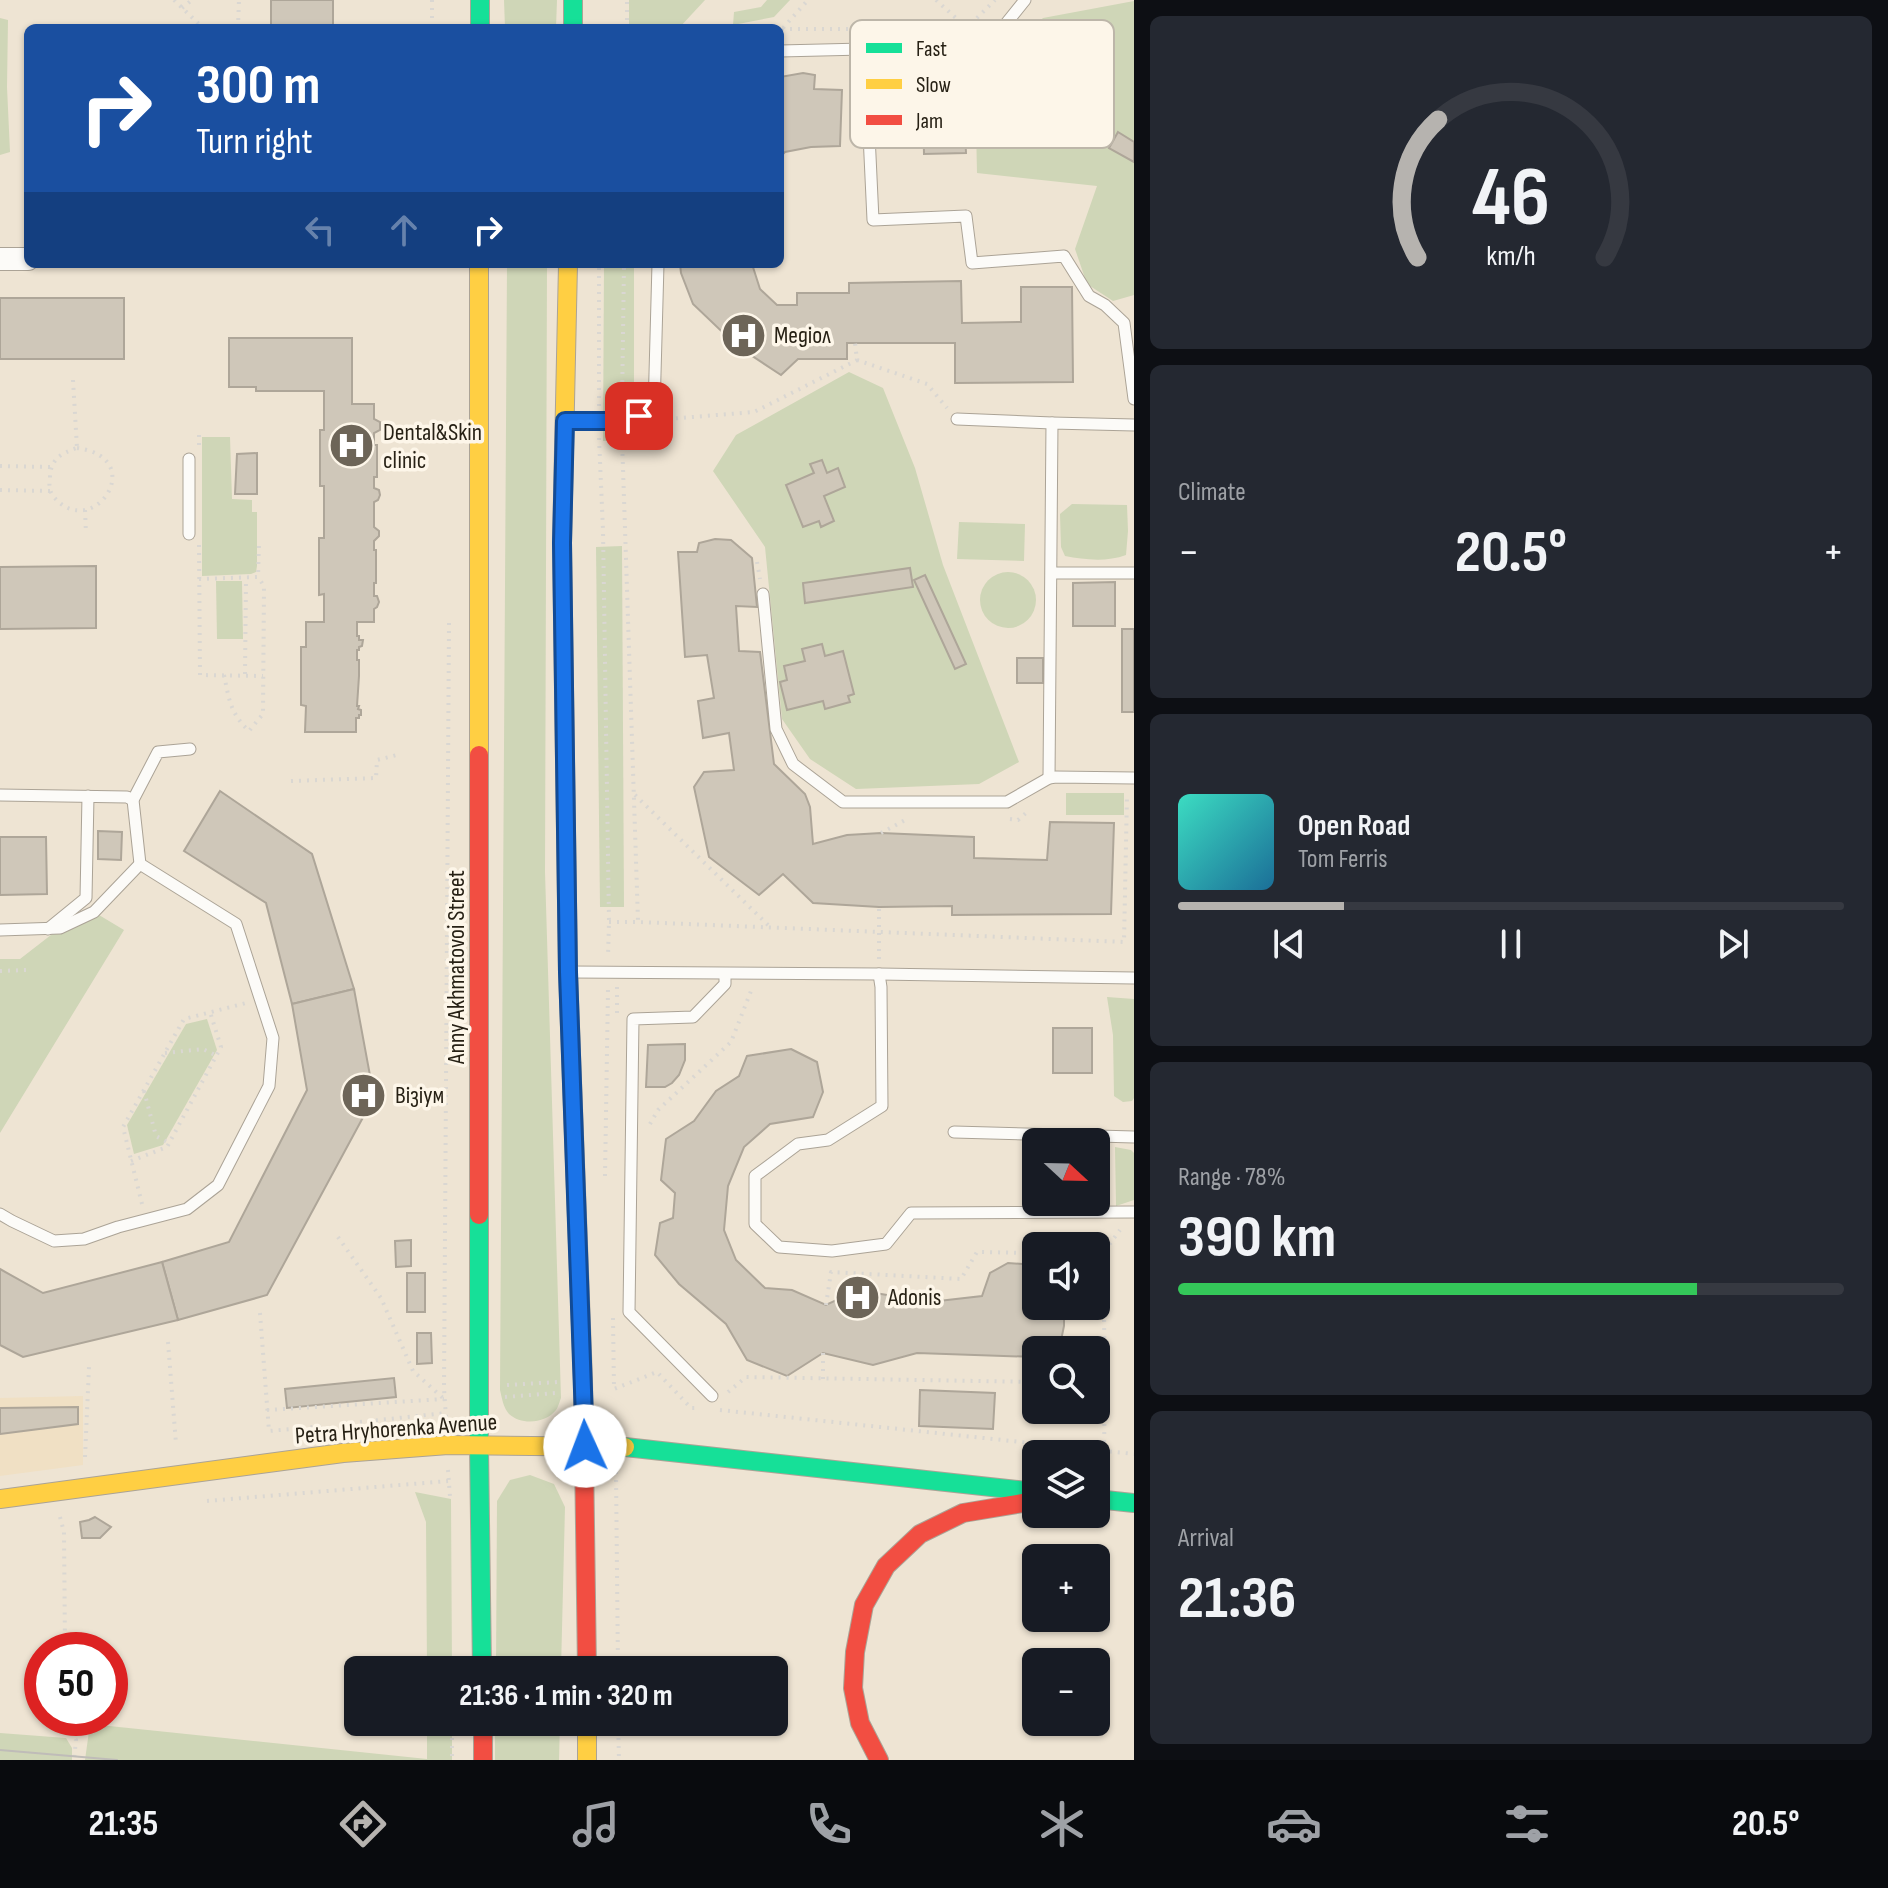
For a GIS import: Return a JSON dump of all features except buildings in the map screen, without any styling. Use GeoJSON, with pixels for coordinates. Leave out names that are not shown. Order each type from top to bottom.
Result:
{"type":"FeatureCollection","features":[{"type":"Feature","properties":{"kind":"main road"},"geometry":{"type":"LineString","coordinates":[[480,0],[480,24]]}},
{"type":"Feature","properties":{"kind":"main road"},"geometry":{"type":"LineString","coordinates":[[573,0],[573,24]]}},
{"type":"Feature","properties":{"kind":"main road","name":"Anny Akhmatovoi Street"},"geometry":{"type":"LineString","coordinates":[[479,268],[482,1656]]}},
{"type":"Feature","properties":{"kind":"main road"},"geometry":{"type":"LineString","coordinates":[[568,268],[562,543],[568,972],[585,1446],[587,1656]]}},
{"type":"Feature","properties":{"kind":"main road","name":"Petra Hryhorenka Avenue"},"geometry":{"type":"LineString","coordinates":[[0,1499],[343,1453],[448,1445],[615,1446],[1022,1490]]}},
{"type":"Feature","properties":{"kind":"main road"},"geometry":{"type":"LineString","coordinates":[[1110,1500],[1134,1503]]}},
{"type":"Feature","properties":{"kind":"main road"},"geometry":{"type":"LineString","coordinates":[[879,1760],[860,1723],[853,1688],[855,1652],[864,1605],[886,1566],[920,1534],[963,1513],[1022,1503]]}},
{"type":"Feature","properties":{"kind":"main road"},"geometry":{"type":"LineString","coordinates":[[483,1736],[483,1760]]}},
{"type":"Feature","properties":{"kind":"main road"},"geometry":{"type":"LineString","coordinates":[[587,1736],[587,1760]]}},
{"type":"Feature","properties":{"kind":"street"},"geometry":{"type":"LineString","coordinates":[[0,259],[24,259]]}},
{"type":"Feature","properties":{"kind":"lane"},"geometry":{"type":"LineString","coordinates":[[1009,20],[1025,0]]}},
{"type":"Feature","properties":{"kind":"lane"},"geometry":{"type":"LineString","coordinates":[[784,51],[850,49]]}},
{"type":"Feature","properties":{"kind":"lane"},"geometry":{"type":"LineString","coordinates":[[870,148],[873,220],[966,216],[972,263],[1064,256],[1089,296],[1105,305],[1124,323],[1134,399]]}},
{"type":"Feature","properties":{"kind":"lane"},"geometry":{"type":"LineString","coordinates":[[565,421],[622,421],[654,410],[658,268]]}},
{"type":"Feature","properties":{"kind":"lane"},"geometry":{"type":"LineString","coordinates":[[957,419],[1134,425]]}},
{"type":"Feature","properties":{"kind":"lane"},"geometry":{"type":"LineString","coordinates":[[1049,778],[1052,423]]}},
{"type":"Feature","properties":{"kind":"lane"},"geometry":{"type":"LineString","coordinates":[[189,459],[194,533]]}},
{"type":"Feature","properties":{"kind":"lane"},"geometry":{"type":"LineString","coordinates":[[1052,573],[1134,573]]}},
{"type":"Feature","properties":{"kind":"lane"},"geometry":{"type":"LineString","coordinates":[[763,594],[776,729],[793,764],[843,802],[1007,802],[1049,778],[1134,778]]}},
{"type":"Feature","properties":{"kind":"lane"},"geometry":{"type":"LineString","coordinates":[[140,864],[133,800],[158,752],[190,749]]}},
{"type":"Feature","properties":{"kind":"lane"},"geometry":{"type":"LineString","coordinates":[[0,795],[127,797],[133,800]]}},
{"type":"Feature","properties":{"kind":"lane"},"geometry":{"type":"LineString","coordinates":[[48,929],[86,898],[88,796]]}},
{"type":"Feature","properties":{"kind":"lane"},"geometry":{"type":"LineString","coordinates":[[0,930],[60,928],[94,912],[140,864]]}},
{"type":"Feature","properties":{"kind":"lane"},"geometry":{"type":"LineString","coordinates":[[0,1214],[54,1241],[84,1239],[187,1209],[218,1185],[269,1086],[273,1038],[236,924],[140,864]]}},
{"type":"Feature","properties":{"kind":"lane"},"geometry":{"type":"LineString","coordinates":[[568,972],[725,979],[879,974],[1134,978]]}},
{"type":"Feature","properties":{"kind":"lane"},"geometry":{"type":"LineString","coordinates":[[879,974],[882,1106],[828,1140],[798,1144],[755,1176],[755,1224],[779,1247],[832,1251],[886,1244],[911,1213],[1134,1212]]}},
{"type":"Feature","properties":{"kind":"lane"},"geometry":{"type":"LineString","coordinates":[[712,1396],[629,1312],[633,1019],[693,1017],[725,979]]}},
{"type":"Feature","properties":{"kind":"lane"},"geometry":{"type":"LineString","coordinates":[[954,1132],[1134,1137]]}},
{"type":"Feature","properties":{"kind":"path"},"geometry":{"type":"LineString","coordinates":[[174,0],[199,24]]}},
{"type":"Feature","properties":{"kind":"path"},"geometry":{"type":"LineString","coordinates":[[182,8],[192,0]]}},
{"type":"Feature","properties":{"kind":"path"},"geometry":{"type":"LineString","coordinates":[[238,24],[239,0]]}},
{"type":"Feature","properties":{"kind":"path"},"geometry":{"type":"LineString","coordinates":[[432,0],[432,24]]}},
{"type":"Feature","properties":{"kind":"path"},"geometry":{"type":"LineString","coordinates":[[627,0],[627,24]]}},
{"type":"Feature","properties":{"kind":"path"},"geometry":{"type":"LineString","coordinates":[[784,28],[808,0]]}},
{"type":"Feature","properties":{"kind":"path"},"geometry":{"type":"LineString","coordinates":[[936,0],[958,20]]}},
{"type":"Feature","properties":{"kind":"path"},"geometry":{"type":"LineString","coordinates":[[975,20],[995,0]]}},
{"type":"Feature","properties":{"kind":"path"},"geometry":{"type":"LineString","coordinates":[[784,31],[850,30]]}},
{"type":"Feature","properties":{"kind":"path"},"geometry":{"type":"LineString","coordinates":[[599,268],[598,421],[603,530],[609,922],[607,972]]}},
{"type":"Feature","properties":{"kind":"path"},"geometry":{"type":"LineString","coordinates":[[624,268],[622,421],[638,922]]}},
{"type":"Feature","properties":{"kind":"path"},"geometry":{"type":"LineString","coordinates":[[855,343],[857,360]]}},
{"type":"Feature","properties":{"kind":"path"},"geometry":{"type":"LineString","coordinates":[[668,419],[754,412],[857,360],[927,384],[957,419]]}},
{"type":"Feature","properties":{"kind":"path"},"geometry":{"type":"LineString","coordinates":[[73,380],[77,448]]}},
{"type":"Feature","properties":{"kind":"path"},"geometry":{"type":"LineString","coordinates":[[77,448],[100,454],[109,463],[111,476],[111,491],[97,506],[85,510],[68,507],[50,491],[51,467],[57,457],[77,448]]}},
{"type":"Feature","properties":{"kind":"path"},"geometry":{"type":"LineString","coordinates":[[0,466],[51,467]]}},
{"type":"Feature","properties":{"kind":"path"},"geometry":{"type":"LineString","coordinates":[[0,490],[50,491]]}},
{"type":"Feature","properties":{"kind":"path"},"geometry":{"type":"LineString","coordinates":[[85,510],[86,534]]}},
{"type":"Feature","properties":{"kind":"path"},"geometry":{"type":"LineString","coordinates":[[194,533],[199,579],[200,675],[263,676]]}},
{"type":"Feature","properties":{"kind":"path"},"geometry":{"type":"LineString","coordinates":[[224,675],[231,708],[249,731],[263,714],[264,586],[258,577],[259,544]]}},
{"type":"Feature","properties":{"kind":"path"},"geometry":{"type":"LineString","coordinates":[[199,579],[258,577]]}},
{"type":"Feature","properties":{"kind":"path"},"geometry":{"type":"LineString","coordinates":[[245,674],[246,581]]}},
{"type":"Feature","properties":{"kind":"path"},"geometry":{"type":"LineString","coordinates":[[449,615],[444,1399],[452,1505]]}},
{"type":"Feature","properties":{"kind":"path"},"geometry":{"type":"LineString","coordinates":[[291,781],[376,778],[377,760],[401,754]]}},
{"type":"Feature","properties":{"kind":"path"},"geometry":{"type":"LineString","coordinates":[[609,922],[1124,942],[1127,792]]}},
{"type":"Feature","properties":{"kind":"path"},"geometry":{"type":"LineString","coordinates":[[634,793],[770,928]]}},
{"type":"Feature","properties":{"kind":"path"},"geometry":{"type":"LineString","coordinates":[[879,907],[879,974]]}},
{"type":"Feature","properties":{"kind":"path"},"geometry":{"type":"LineString","coordinates":[[0,971],[26,970]]}},
{"type":"Feature","properties":{"kind":"path"},"geometry":{"type":"LineString","coordinates":[[630,1157],[658,1110],[731,1042],[753,986],[725,979]]}},
{"type":"Feature","properties":{"kind":"path"},"geometry":{"type":"LineString","coordinates":[[605,1189],[608,984],[617,984]]}},
{"type":"Feature","properties":{"kind":"path"},"geometry":{"type":"LineString","coordinates":[[146,1220],[123,1127],[184,1019],[260,1000]]}},
{"type":"Feature","properties":{"kind":"path"},"geometry":{"type":"LineString","coordinates":[[131,1161],[167,1147],[217,1056],[221,1047],[210,1012]]}},
{"type":"Feature","properties":{"kind":"path"},"geometry":{"type":"LineString","coordinates":[[165,1054],[203,1049],[217,1056]]}},
{"type":"Feature","properties":{"kind":"path"},"geometry":{"type":"LineString","coordinates":[[144,1090],[156,1136],[169,1143]]}},
{"type":"Feature","properties":{"kind":"path"},"geometry":{"type":"LineString","coordinates":[[1110,1244],[1123,1226]]}},
{"type":"Feature","properties":{"kind":"path"},"geometry":{"type":"LineString","coordinates":[[338,1237],[381,1298],[413,1371],[444,1399]]}},
{"type":"Feature","properties":{"kind":"path"},"geometry":{"type":"LineString","coordinates":[[826,1305],[831,1272],[961,1279],[977,1252],[1022,1253]]}},
{"type":"Feature","properties":{"kind":"path"},"geometry":{"type":"LineString","coordinates":[[260,1313],[269,1431]]}},
{"type":"Feature","properties":{"kind":"path"},"geometry":{"type":"LineString","coordinates":[[607,1316],[611,1389],[657,1372],[691,1408],[1022,1442]]}},
{"type":"Feature","properties":{"kind":"path"},"geometry":{"type":"LineString","coordinates":[[168,1342],[176,1444]]}},
{"type":"Feature","properties":{"kind":"path"},"geometry":{"type":"LineString","coordinates":[[823,1353],[823,1379]]}},
{"type":"Feature","properties":{"kind":"path"},"geometry":{"type":"LineString","coordinates":[[85,1457],[89,1367]]}},
{"type":"Feature","properties":{"kind":"path"},"geometry":{"type":"LineString","coordinates":[[728,1393],[746,1377],[1022,1382]]}},
{"type":"Feature","properties":{"kind":"path"},"geometry":{"type":"LineString","coordinates":[[444,1388],[480,1392],[582,1386]]}},
{"type":"Feature","properties":{"kind":"path"},"geometry":{"type":"LineString","coordinates":[[480,1392],[582,1386]]}},
{"type":"Feature","properties":{"kind":"path"},"geometry":{"type":"LineString","coordinates":[[267,1410],[444,1399]]}},
{"type":"Feature","properties":{"kind":"path"},"geometry":{"type":"LineString","coordinates":[[615,1446],[618,1656]]}},
{"type":"Feature","properties":{"kind":"path"},"geometry":{"type":"LineString","coordinates":[[1110,1451],[1134,1454]]}},
{"type":"Feature","properties":{"kind":"path"},"geometry":{"type":"LineString","coordinates":[[197,1502],[448,1481]]}},
{"type":"Feature","properties":{"kind":"path"},"geometry":{"type":"LineString","coordinates":[[60,1515],[64,1532],[65,1632]]}},
{"type":"Feature","properties":{"kind":"path"},"geometry":{"type":"LineString","coordinates":[[74,1736],[74,1760]]}},
{"type":"Feature","properties":{"kind":"path"},"geometry":{"type":"LineString","coordinates":[[452,1736],[452,1760]]}},
{"type":"Feature","properties":{"kind":"path"},"geometry":{"type":"LineString","coordinates":[[618,1736],[619,1760]]}},
{"type":"Feature","properties":{"kind":"shaded area"},"geometry":{"type":"Polygon","coordinates":[[[83,1396],[83,1465],[0,1476],[0,1398],[83,1396]]]}},
{"type":"Feature","properties":{"kind":"green space"},"geometry":{"type":"Polygon","coordinates":[[[504,0],[557,0],[556,24],[505,24],[504,0]]]}},
{"type":"Feature","properties":{"kind":"green space"},"geometry":{"type":"Polygon","coordinates":[[[629,0],[705,0],[683,24],[629,24],[629,0]]]}},
{"type":"Feature","properties":{"kind":"green space"},"geometry":{"type":"Polygon","coordinates":[[[767,0],[790,0],[774,17],[733,24],[734,12],[761,7],[767,0]]]}},
{"type":"Feature","properties":{"kind":"green space"},"geometry":{"type":"Polygon","coordinates":[[[1134,1],[1134,295],[1113,301],[1087,284],[1075,249],[1097,186],[977,173],[976,148],[1114,148],[1114,20],[1041,20],[1134,1]]]}},
{"type":"Feature","properties":{"kind":"green space"},"geometry":{"type":"Polygon","coordinates":[[[0,18],[8,20],[10,152],[0,155],[0,18]]]}},
{"type":"Feature","properties":{"kind":"green space"},"geometry":{"type":"Polygon","coordinates":[[[507,268],[547,268],[545,872],[561,1398],[552,1414],[527,1421],[509,1414],[500,1390],[507,268]]]}},
{"type":"Feature","properties":{"kind":"green space"},"geometry":{"type":"Polygon","coordinates":[[[604,268],[634,268],[634,440],[603,441],[604,268]]]}},
{"type":"Feature","properties":{"kind":"green space"},"geometry":{"type":"Polygon","coordinates":[[[849,372],[883,388],[915,468],[943,565],[1019,762],[979,784],[856,789],[810,759],[782,719],[765,547],[713,471],[736,435],[849,372]]]}},
{"type":"Feature","properties":{"kind":"green space"},"geometry":{"type":"Polygon","coordinates":[[[202,437],[230,437],[232,499],[252,500],[252,512],[257,512],[257,566],[256,572],[251,574],[202,576],[202,437]]]}},
{"type":"Feature","properties":{"kind":"green space"},"geometry":{"type":"Polygon","coordinates":[[[1072,504],[1127,505],[1126,555],[1096,560],[1065,556],[1061,547],[1060,514],[1072,504]]]}},
{"type":"Feature","properties":{"kind":"green space"},"geometry":{"type":"Polygon","coordinates":[[[959,522],[1025,524],[1024,561],[957,559],[959,522]]]}},
{"type":"Feature","properties":{"kind":"green space"},"geometry":{"type":"Polygon","coordinates":[[[622,546],[624,907],[600,907],[596,547],[622,546]]]}},
{"type":"Feature","properties":{"kind":"green space"},"geometry":{"type":"Polygon","coordinates":[[[1008,572],[1028,580],[1036,600],[1028,620],[1008,628],[988,620],[980,600],[988,580],[1008,572]]]}},
{"type":"Feature","properties":{"kind":"green space"},"geometry":{"type":"Polygon","coordinates":[[[216,581],[242,581],[243,639],[217,639],[216,581]]]}},
{"type":"Feature","properties":{"kind":"green space"},"geometry":{"type":"Polygon","coordinates":[[[1066,793],[1124,793],[1124,815],[1066,815],[1066,793]]]}},
{"type":"Feature","properties":{"kind":"green space"},"geometry":{"type":"Polygon","coordinates":[[[94,912],[124,930],[0,1133],[0,959],[20,959],[60,928],[94,912]]]}},
{"type":"Feature","properties":{"kind":"green space"},"geometry":{"type":"Polygon","coordinates":[[[1107,997],[1134,999],[1132,1101],[1123,1102],[1114,1096],[1113,1035],[1107,997]]]}},
{"type":"Feature","properties":{"kind":"green space"},"geometry":{"type":"Polygon","coordinates":[[[207,1019],[217,1050],[163,1145],[134,1154],[127,1125],[186,1024],[207,1019]]]}},
{"type":"Feature","properties":{"kind":"green space"},"geometry":{"type":"Polygon","coordinates":[[[1115,1147],[1134,1153],[1134,1200],[1116,1206],[1115,1147]]]}},
{"type":"Feature","properties":{"kind":"green space"},"geometry":{"type":"Polygon","coordinates":[[[530,1475],[554,1484],[565,1507],[561,1656],[496,1656],[497,1501],[510,1480],[530,1475]]]}},
{"type":"Feature","properties":{"kind":"green space"},"geometry":{"type":"Polygon","coordinates":[[[415,1492],[451,1499],[452,1656],[427,1656],[426,1522],[415,1492]]]}},
{"type":"Feature","properties":{"kind":"green space"},"geometry":{"type":"Polygon","coordinates":[[[128,1728],[427,1759],[427,1736],[452,1736],[452,1760],[85,1760],[88,1736],[128,1736],[128,1728]]]}},
{"type":"Feature","properties":{"kind":"green space"},"geometry":{"type":"Polygon","coordinates":[[[0,1733],[66,1738],[72,1748],[72,1760],[0,1760],[0,1733]]]}},
{"type":"Feature","properties":{"kind":"green space"},"geometry":{"type":"Polygon","coordinates":[[[495,1736],[560,1736],[559,1760],[495,1760],[495,1736]]]}},
{"type":"Feature","properties":{"kind":"tram line"},"geometry":{"type":"LineString","coordinates":[[0,1750],[117,1760]]}},
{"type":"Feature","properties":{"kind":"traffic: fast"},"geometry":{"type":"LineString","coordinates":[[480,0],[480,24]]}},
{"type":"Feature","properties":{"kind":"traffic: fast"},"geometry":{"type":"LineString","coordinates":[[573,0],[573,24]]}},
{"type":"Feature","properties":{"kind":"traffic: fast"},"geometry":{"type":"LineString","coordinates":[[564,690],[568,972],[583,1381]]}},
{"type":"Feature","properties":{"kind":"traffic: fast"},"geometry":{"type":"LineString","coordinates":[[479,1215],[482,1656]]}},
{"type":"Feature","properties":{"kind":"traffic: fast"},"geometry":{"type":"LineString","coordinates":[[625,1447],[1022,1490]]}},
{"type":"Feature","properties":{"kind":"traffic: fast"},"geometry":{"type":"LineString","coordinates":[[1110,1500],[1134,1503]]}},
{"type":"Feature","properties":{"kind":"traffic: slow"},"geometry":{"type":"LineString","coordinates":[[479,268],[479,755]]}},
{"type":"Feature","properties":{"kind":"traffic: slow"},"geometry":{"type":"LineString","coordinates":[[564,690],[562,543],[568,268]]}},
{"type":"Feature","properties":{"kind":"traffic: slow"},"geometry":{"type":"LineString","coordinates":[[0,1499],[343,1453],[448,1445],[625,1447]]}},
{"type":"Feature","properties":{"kind":"traffic: slow"},"geometry":{"type":"LineString","coordinates":[[587,1736],[587,1760]]}},
{"type":"Feature","properties":{"kind":"traffic: jam"},"geometry":{"type":"LineString","coordinates":[[479,755],[479,1215]]}},
{"type":"Feature","properties":{"kind":"traffic: jam"},"geometry":{"type":"LineString","coordinates":[[583,1381],[587,1656]]}},
{"type":"Feature","properties":{"kind":"traffic: jam"},"geometry":{"type":"LineString","coordinates":[[879,1760],[860,1723],[853,1688],[855,1652],[864,1605],[886,1566],[920,1534],[963,1513],[1022,1503]]}},
{"type":"Feature","properties":{"kind":"traffic: jam"},"geometry":{"type":"LineString","coordinates":[[483,1736],[483,1760]]}},
{"type":"Feature","properties":{"kind":"place","name":"Медіол"},"geometry":{"type":"Point","coordinates":[743,335]}},
{"type":"Feature","properties":{"kind":"place","name":"Dental&Skin clinic"},"geometry":{"type":"Point","coordinates":[352,446]}},
{"type":"Feature","properties":{"kind":"place","name":"Візіум"},"geometry":{"type":"Point","coordinates":[364,1095]}},
{"type":"Feature","properties":{"kind":"place","name":"Adonis"},"geometry":{"type":"Point","coordinates":[857,1297]}},
{"type":"Feature","properties":{"kind":"route"},"geometry":{"type":"LineString","coordinates":[[585,1446],[568,972],[562,543],[565,421],[622,421],[639,416]]}}]}
